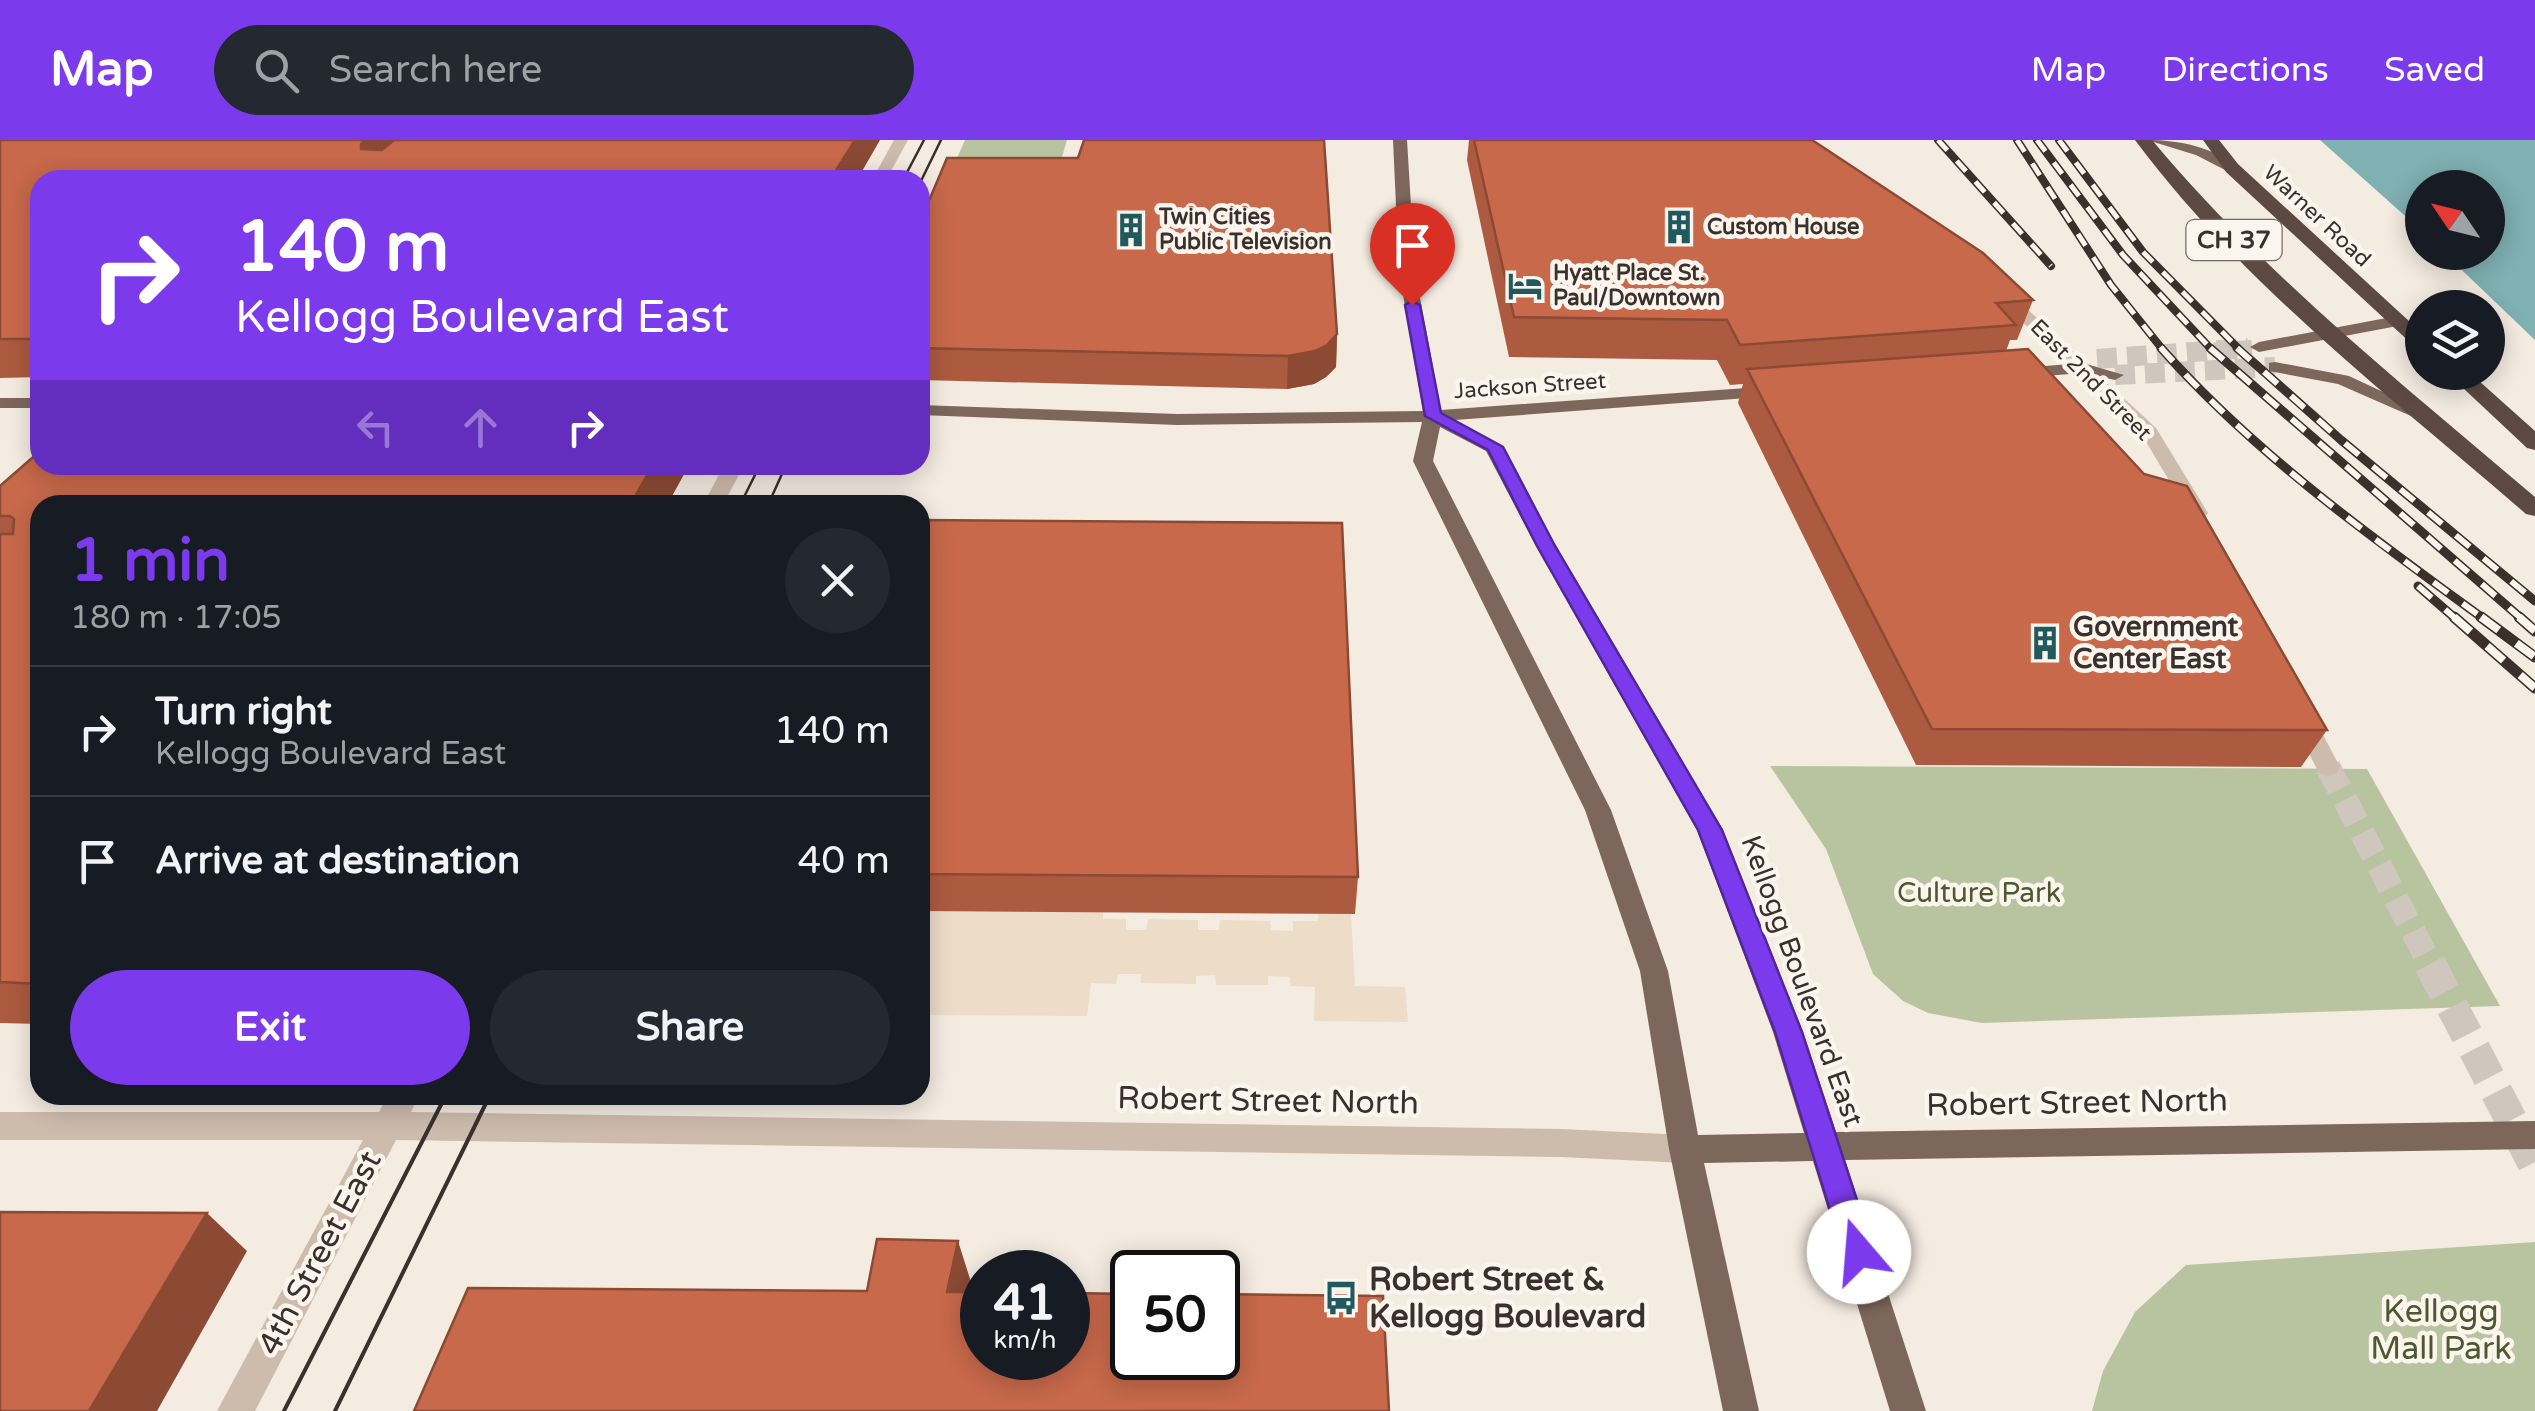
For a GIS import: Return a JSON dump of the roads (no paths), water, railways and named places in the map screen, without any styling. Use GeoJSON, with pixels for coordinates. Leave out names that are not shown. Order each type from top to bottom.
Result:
{"type":"FeatureCollection","features":[{"type":"Feature","properties":{"kind":"highway","name":"CH 37"},"geometry":{"type":"LineString","coordinates":[[2144,140],[2198,204],[2330,334],[2535,509]]}},
{"type":"Feature","properties":{"kind":"highway","name":"Warner Road"},"geometry":{"type":"LineString","coordinates":[[2211,140],[2232,168],[2398,321]]}},
{"type":"Feature","properties":{"kind":"highway","name":"CH 37"},"geometry":{"type":"LineString","coordinates":[[2398,321],[2405,327]]}},
{"type":"Feature","properties":{"kind":"highway"},"geometry":{"type":"LineString","coordinates":[[2476,390],[2535,443]]}},
{"type":"Feature","properties":{"kind":"main road"},"geometry":{"type":"LineString","coordinates":[[1400,140],[1407,271],[1434,416],[1424,462],[1598,810],[1654,970],[1685,1149],[1741,1411]]}},
{"type":"Feature","properties":{"kind":"main road"},"geometry":{"type":"LineString","coordinates":[[2154,140],[2202,152],[2232,168]]}},
{"type":"Feature","properties":{"kind":"main road"},"geometry":{"type":"LineString","coordinates":[[2259,347],[2398,321]]}},
{"type":"Feature","properties":{"kind":"main road"},"geometry":{"type":"LineString","coordinates":[[2006,374],[2090,364],[2115,375]]}},
{"type":"Feature","properties":{"kind":"main road"},"geometry":{"type":"LineString","coordinates":[[2275,367],[2314,372],[2372,390],[2441,427]]}},
{"type":"Feature","properties":{"kind":"main road","name":"Jackson Street"},"geometry":{"type":"LineString","coordinates":[[930,410],[1214,419],[1434,416],[1792,389]]}},
{"type":"Feature","properties":{"kind":"main road"},"geometry":{"type":"LineString","coordinates":[[0,403],[30,403]]}},
{"type":"Feature","properties":{"kind":"main road","name":"Kellogg Boulevard East"},"geometry":{"type":"LineString","coordinates":[[1434,416],[1494,447],[1546,546],[1710,830],[1778,1003],[1908,1411]]}},
{"type":"Feature","properties":{"kind":"main road","name":"Robert Street North"},"geometry":{"type":"LineString","coordinates":[[1685,1149],[2535,1135]]}},
{"type":"Feature","properties":{"kind":"street"},"geometry":{"type":"LineString","coordinates":[[884,170],[900,140]]}},
{"type":"Feature","properties":{"kind":"street","name":"East 2nd Street"},"geometry":{"type":"LineString","coordinates":[[1992,285],[2090,364],[2149,432],[2212,541]]}},
{"type":"Feature","properties":{"kind":"street"},"geometry":{"type":"LineString","coordinates":[[2292,697],[2328,767]]}},
{"type":"Feature","properties":{"kind":"street","name":"4th Street East"},"geometry":{"type":"LineString","coordinates":[[235,1411],[399,1105]]}},
{"type":"Feature","properties":{"kind":"street","name":"Robert Street North"},"geometry":{"type":"LineString","coordinates":[[0,1126],[388,1126],[1562,1142],[1685,1149]]}},
{"type":"Feature","properties":{"kind":"water"},"geometry":{"type":"Polygon","coordinates":[[[2320,140],[2535,140],[2535,340],[2505,311],[2505,290],[2483,290],[2462,270],[2505,270],[2505,170],[2405,170],[2405,216],[2320,140]]]}},
{"type":"Feature","properties":{"kind":"tunnel"},"geometry":{"type":"LineString","coordinates":[[2214,350],[2259,347]]}},
{"type":"Feature","properties":{"kind":"tunnel"},"geometry":{"type":"LineString","coordinates":[[2097,359],[2248,348]]}},
{"type":"Feature","properties":{"kind":"tunnel"},"geometry":{"type":"LineString","coordinates":[[2115,375],[2275,367]]}},
{"type":"Feature","properties":{"kind":"tunnel"},"geometry":{"type":"LineString","coordinates":[[2328,767],[2431,966]]}},
{"type":"Feature","properties":{"kind":"tunnel"},"geometry":{"type":"LineString","coordinates":[[2430,964],[2535,1166]]}},
{"type":"Feature","properties":{"kind":"tram line"},"geometry":{"type":"LineString","coordinates":[[908,170],[924,140]]}},
{"type":"Feature","properties":{"kind":"tram line"},"geometry":{"type":"LineString","coordinates":[[926,170],[941,140]]}},
{"type":"Feature","properties":{"kind":"tram line"},"geometry":{"type":"LineString","coordinates":[[745,495],[755,475]]}},
{"type":"Feature","properties":{"kind":"tram line"},"geometry":{"type":"LineString","coordinates":[[772,495],[782,475]]}},
{"type":"Feature","properties":{"kind":"tram line"},"geometry":{"type":"LineString","coordinates":[[284,1411],[441,1105]]}},
{"type":"Feature","properties":{"kind":"tram line"},"geometry":{"type":"LineString","coordinates":[[335,1411],[485,1105]]}},
{"type":"Feature","properties":{"kind":"railway"},"geometry":{"type":"LineString","coordinates":[[1938,140],[2051,266]]}},
{"type":"Feature","properties":{"kind":"railway"},"geometry":{"type":"LineString","coordinates":[[2017,140],[2111,285],[2163,350]]}},
{"type":"Feature","properties":{"kind":"railway"},"geometry":{"type":"LineString","coordinates":[[2037,140],[2123,255],[2211,349]]}},
{"type":"Feature","properties":{"kind":"railway"},"geometry":{"type":"LineString","coordinates":[[2059,140],[2143,252],[2240,350]]}},
{"type":"Feature","properties":{"kind":"railway"},"geometry":{"type":"LineString","coordinates":[[2161,348],[2274,458],[2356,525],[2484,619]]}},
{"type":"Feature","properties":{"kind":"railway"},"geometry":{"type":"LineString","coordinates":[[2237,348],[2535,601]]}},
{"type":"Feature","properties":{"kind":"railway"},"geometry":{"type":"LineString","coordinates":[[2211,349],[2522,619]]}},
{"type":"Feature","properties":{"kind":"railway"},"geometry":{"type":"LineString","coordinates":[[2418,586],[2456,619]]}},
{"type":"Feature","properties":{"kind":"railway"},"geometry":{"type":"LineString","coordinates":[[2454,617],[2535,688]]}},
{"type":"Feature","properties":{"kind":"railway"},"geometry":{"type":"LineString","coordinates":[[2481,617],[2535,657]]}},
{"type":"Feature","properties":{"kind":"railway"},"geometry":{"type":"LineString","coordinates":[[2519,617],[2535,631]]}},
{"type":"Feature","properties":{"kind":"place","name":"Custom House"},"geometry":{"type":"Point","coordinates":[1679,227]}},
{"type":"Feature","properties":{"kind":"place","name":"Twin Cities Public Television"},"geometry":{"type":"Point","coordinates":[1131,230]}},
{"type":"Feature","properties":{"kind":"place","name":"Hyatt Place St. Paul/Downtown"},"geometry":{"type":"Point","coordinates":[1525,286]}},
{"type":"Feature","properties":{"kind":"place","name":"Government Center East"},"geometry":{"type":"Point","coordinates":[2045,643]}},
{"type":"Feature","properties":{"kind":"place","name":"Robert Street & Kellogg Boulevard"},"geometry":{"type":"Point","coordinates":[1341,1298]}},
{"type":"Feature","properties":{"kind":"park label","name":"Culture Park"},"geometry":{"type":"Point","coordinates":[1979,893]}},
{"type":"Feature","properties":{"kind":"park label","name":"Kellogg Mall Park"},"geometry":{"type":"Point","coordinates":[2441,1330]}}]}
